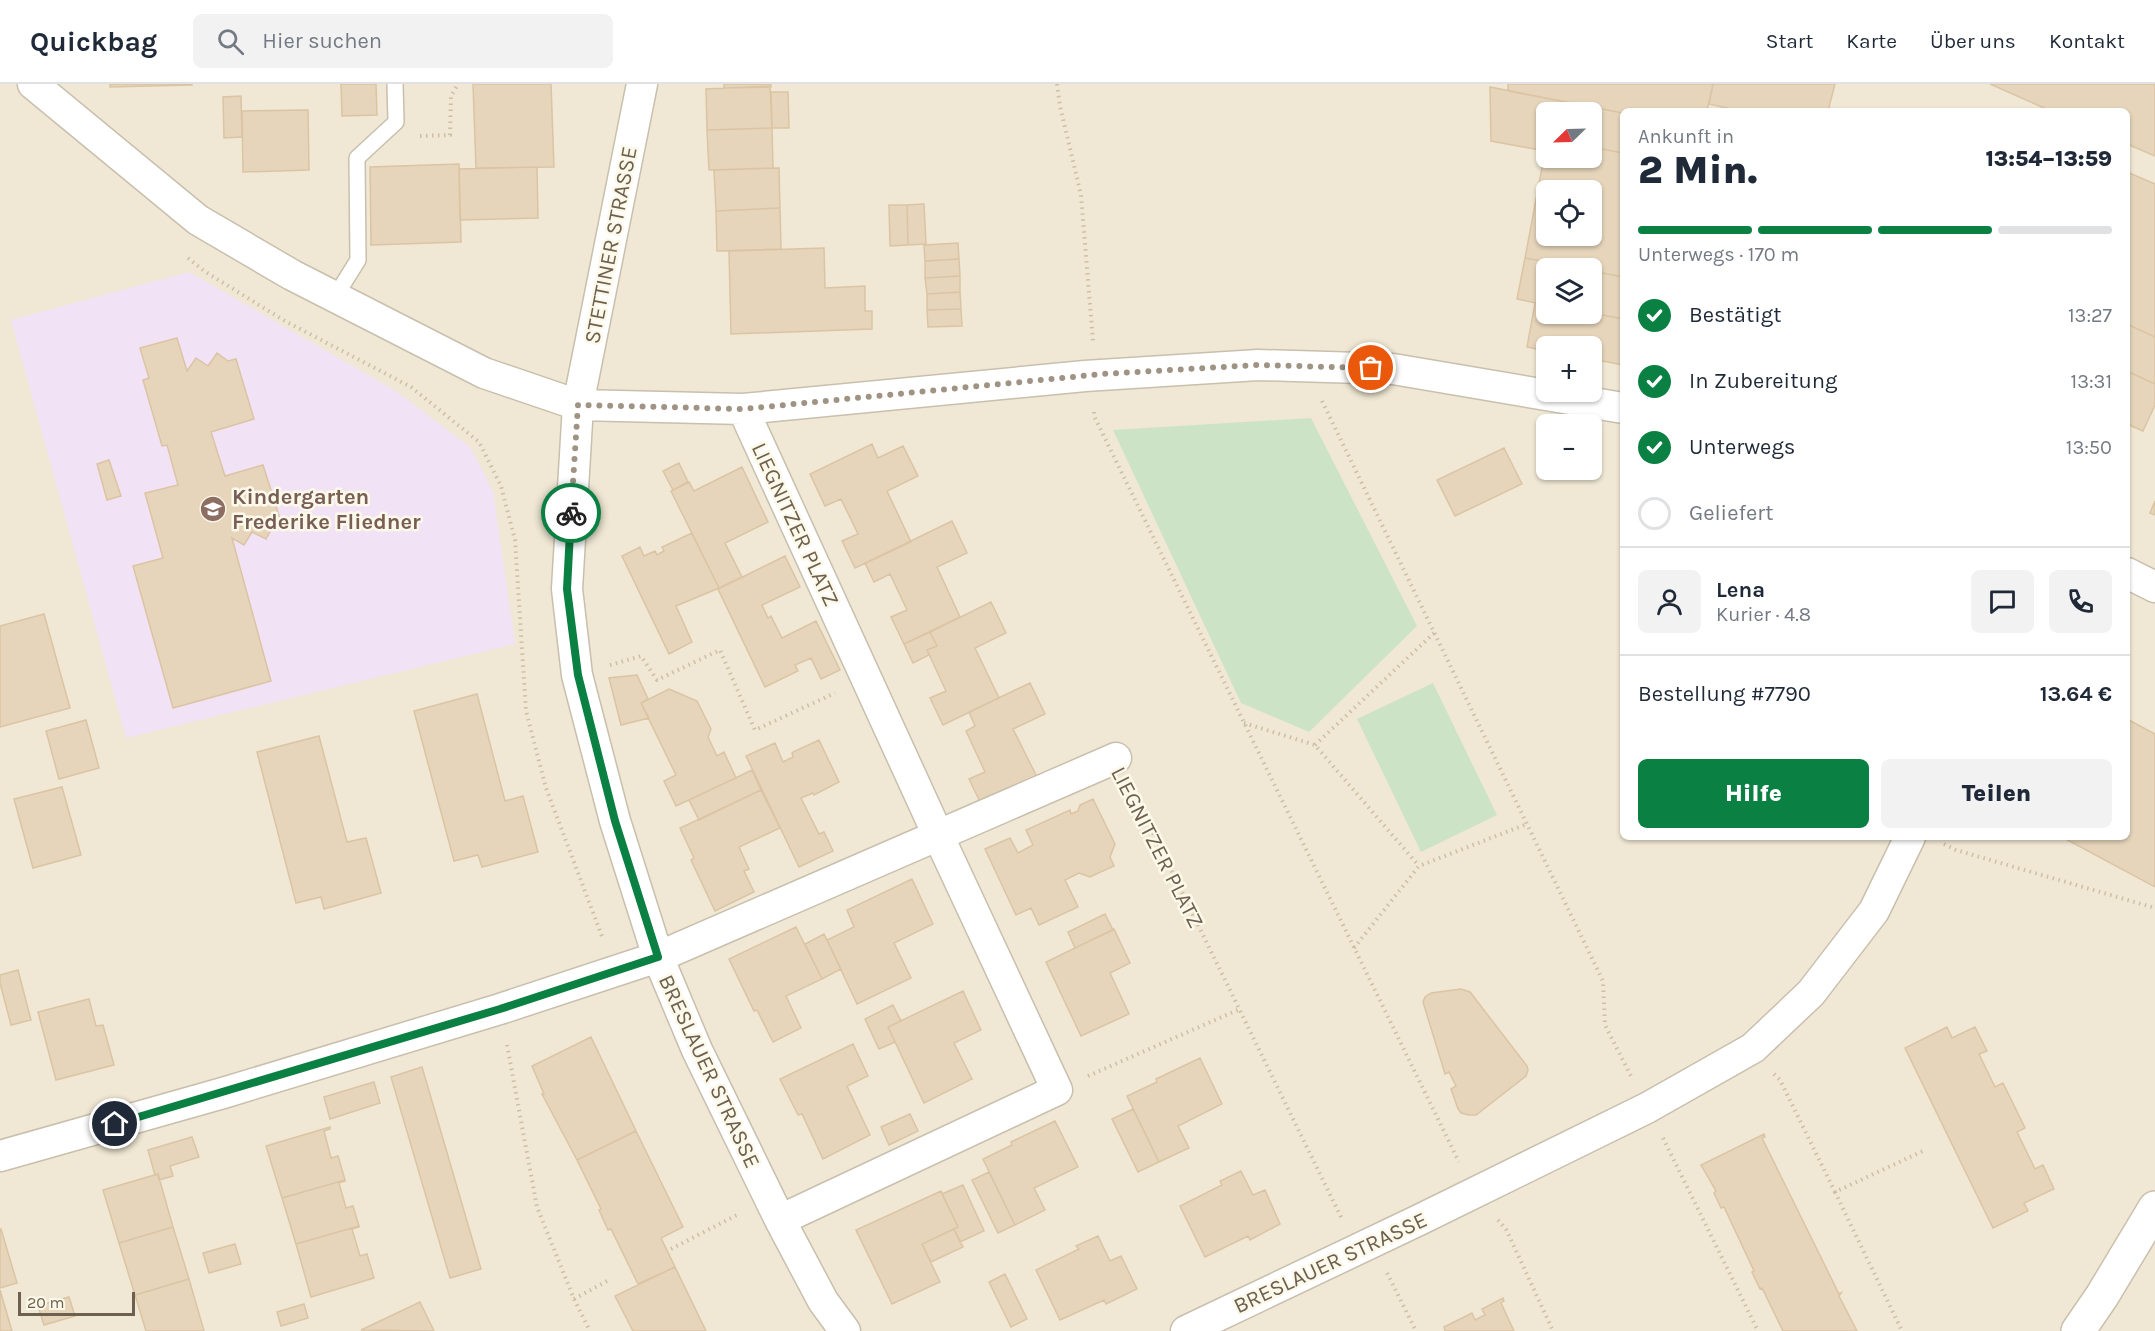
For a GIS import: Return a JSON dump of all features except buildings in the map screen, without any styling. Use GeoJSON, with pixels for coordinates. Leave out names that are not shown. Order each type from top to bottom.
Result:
{"type":"FeatureCollection","features":[{"type":"Feature","properties":{"kind":"main road"},"geometry":{"type":"LineString","coordinates":[[2078,1331],[2155,1208]]}},
{"type":"Feature","properties":{"kind":"street"},"geometry":{"type":"LineString","coordinates":[[33,84],[198,220],[292,274],[484,373],[578,405],[743,409],[1095,375],[1258,365],[1394,369],[1620,407]]}},
{"type":"Feature","properties":{"kind":"street","name":"STETTINER STRASSE"},"geometry":{"type":"LineString","coordinates":[[578,405],[642,84]]}},
{"type":"Feature","properties":{"kind":"street","name":"BRESLAUER STRASSE"},"geometry":{"type":"LineString","coordinates":[[578,405],[567,589],[578,675],[615,821],[658,957],[697,1050],[823,1301],[845,1331]]}},
{"type":"Feature","properties":{"kind":"street","name":"LIEGNITZER PLATZ"},"geometry":{"type":"LineString","coordinates":[[743,409],[1057,1090]]}},
{"type":"Feature","properties":{"kind":"street"},"geometry":{"type":"LineString","coordinates":[[2130,574],[2155,587]]}},
{"type":"Feature","properties":{"kind":"street","name":"LIEGNITZER PLATZ"},"geometry":{"type":"LineString","coordinates":[[0,1156],[223,1093],[500,1009],[658,957],[1116,758]]}},
{"type":"Feature","properties":{"kind":"street","name":"BRESLAUER STRASSE"},"geometry":{"type":"LineString","coordinates":[[1186,1331],[1647,1108],[1753,1048],[1811,993],[1874,911],[1923,840]]}},
{"type":"Feature","properties":{"kind":"street"},"geometry":{"type":"LineString","coordinates":[[775,1209],[1057,1090]]}},
{"type":"Feature","properties":{"kind":"lane"},"geometry":{"type":"LineString","coordinates":[[335,297],[358,260],[357,158],[396,122],[395,84]]}},
{"type":"Feature","properties":{"kind":"path"},"geometry":{"type":"LineString","coordinates":[[377,138],[450,135],[451,96],[458,84]]}},
{"type":"Feature","properties":{"kind":"path"},"geometry":{"type":"LineString","coordinates":[[1058,84],[1060,106],[1081,195],[1095,375],[1094,416],[1474,1193],[1506,1229],[1553,1331]]}},
{"type":"Feature","properties":{"kind":"path"},"geometry":{"type":"LineString","coordinates":[[180,252],[204,271],[285,321],[411,387],[479,442],[501,486],[515,540],[526,711],[546,788],[615,971]]}},
{"type":"Feature","properties":{"kind":"path"},"geometry":{"type":"LineString","coordinates":[[1305,366],[1603,981],[1605,1025],[1758,1331]]}},
{"type":"Feature","properties":{"kind":"path"},"geometry":{"type":"LineString","coordinates":[[1315,745],[1434,633]]}},
{"type":"Feature","properties":{"kind":"path"},"geometry":{"type":"LineString","coordinates":[[578,675],[641,656],[657,680],[720,650],[755,730],[867,679]]}},
{"type":"Feature","properties":{"kind":"path"},"geometry":{"type":"LineString","coordinates":[[1244,722],[1315,745],[1419,866]]}},
{"type":"Feature","properties":{"kind":"path","name":"LIEGNITZER PLATZ"},"geometry":{"type":"LineString","coordinates":[[1116,758],[1240,1009],[1365,1246],[1416,1331]]}},
{"type":"Feature","properties":{"kind":"path"},"geometry":{"type":"LineString","coordinates":[[1354,948],[1419,866],[1527,824]]}},
{"type":"Feature","properties":{"kind":"path"},"geometry":{"type":"LineString","coordinates":[[1927,840],[2155,908]]}},
{"type":"Feature","properties":{"kind":"path"},"geometry":{"type":"LineString","coordinates":[[500,1009],[537,1207],[574,1299],[590,1331]]}},
{"type":"Feature","properties":{"kind":"path"},"geometry":{"type":"LineString","coordinates":[[1057,1090],[1240,1009]]}},
{"type":"Feature","properties":{"kind":"path"},"geometry":{"type":"LineString","coordinates":[[1753,1048],[1780,1080],[1902,1331]]}},
{"type":"Feature","properties":{"kind":"path"},"geometry":{"type":"LineString","coordinates":[[1835,1192],[1925,1150]]}},
{"type":"Feature","properties":{"kind":"path"},"geometry":{"type":"LineString","coordinates":[[671,1249],[775,1209]]}},
{"type":"Feature","properties":{"kind":"path"},"geometry":{"type":"LineString","coordinates":[[574,1299],[607,1281]]}},
{"type":"Feature","properties":{"kind":"shaded area"},"geometry":{"type":"Polygon","coordinates":[[[0,84],[2155,84],[2155,1331],[0,1331],[0,84]]]}},
{"type":"Feature","properties":{"kind":"shaded area"},"geometry":{"type":"Polygon","coordinates":[[[189,272],[396,391],[470,447],[493,491],[515,644],[126,738],[11,320],[189,272]]]}},
{"type":"Feature","properties":{"kind":"green space"},"geometry":{"type":"Polygon","coordinates":[[[1311,418],[1417,626],[1309,732],[1241,703],[1113,430],[1311,418]]]}},
{"type":"Feature","properties":{"kind":"green space"},"geometry":{"type":"Polygon","coordinates":[[[1433,683],[1497,815],[1421,852],[1357,719],[1433,683]]]}},
{"type":"Feature","properties":{"kind":"way so far"},"geometry":{"type":"LineString","coordinates":[[571,513],[578,405],[743,409],[1103,374],[1258,365],[1371,368]]}},
{"type":"Feature","properties":{"kind":"place","name":"Kindergarten Frederike Fliedner"},"geometry":{"type":"Point","coordinates":[213,509]}},
{"type":"Feature","properties":{"kind":"route"},"geometry":{"type":"LineString","coordinates":[[115,1124],[500,1009],[658,957],[615,821],[578,675],[567,589],[571,513]]}}]}
